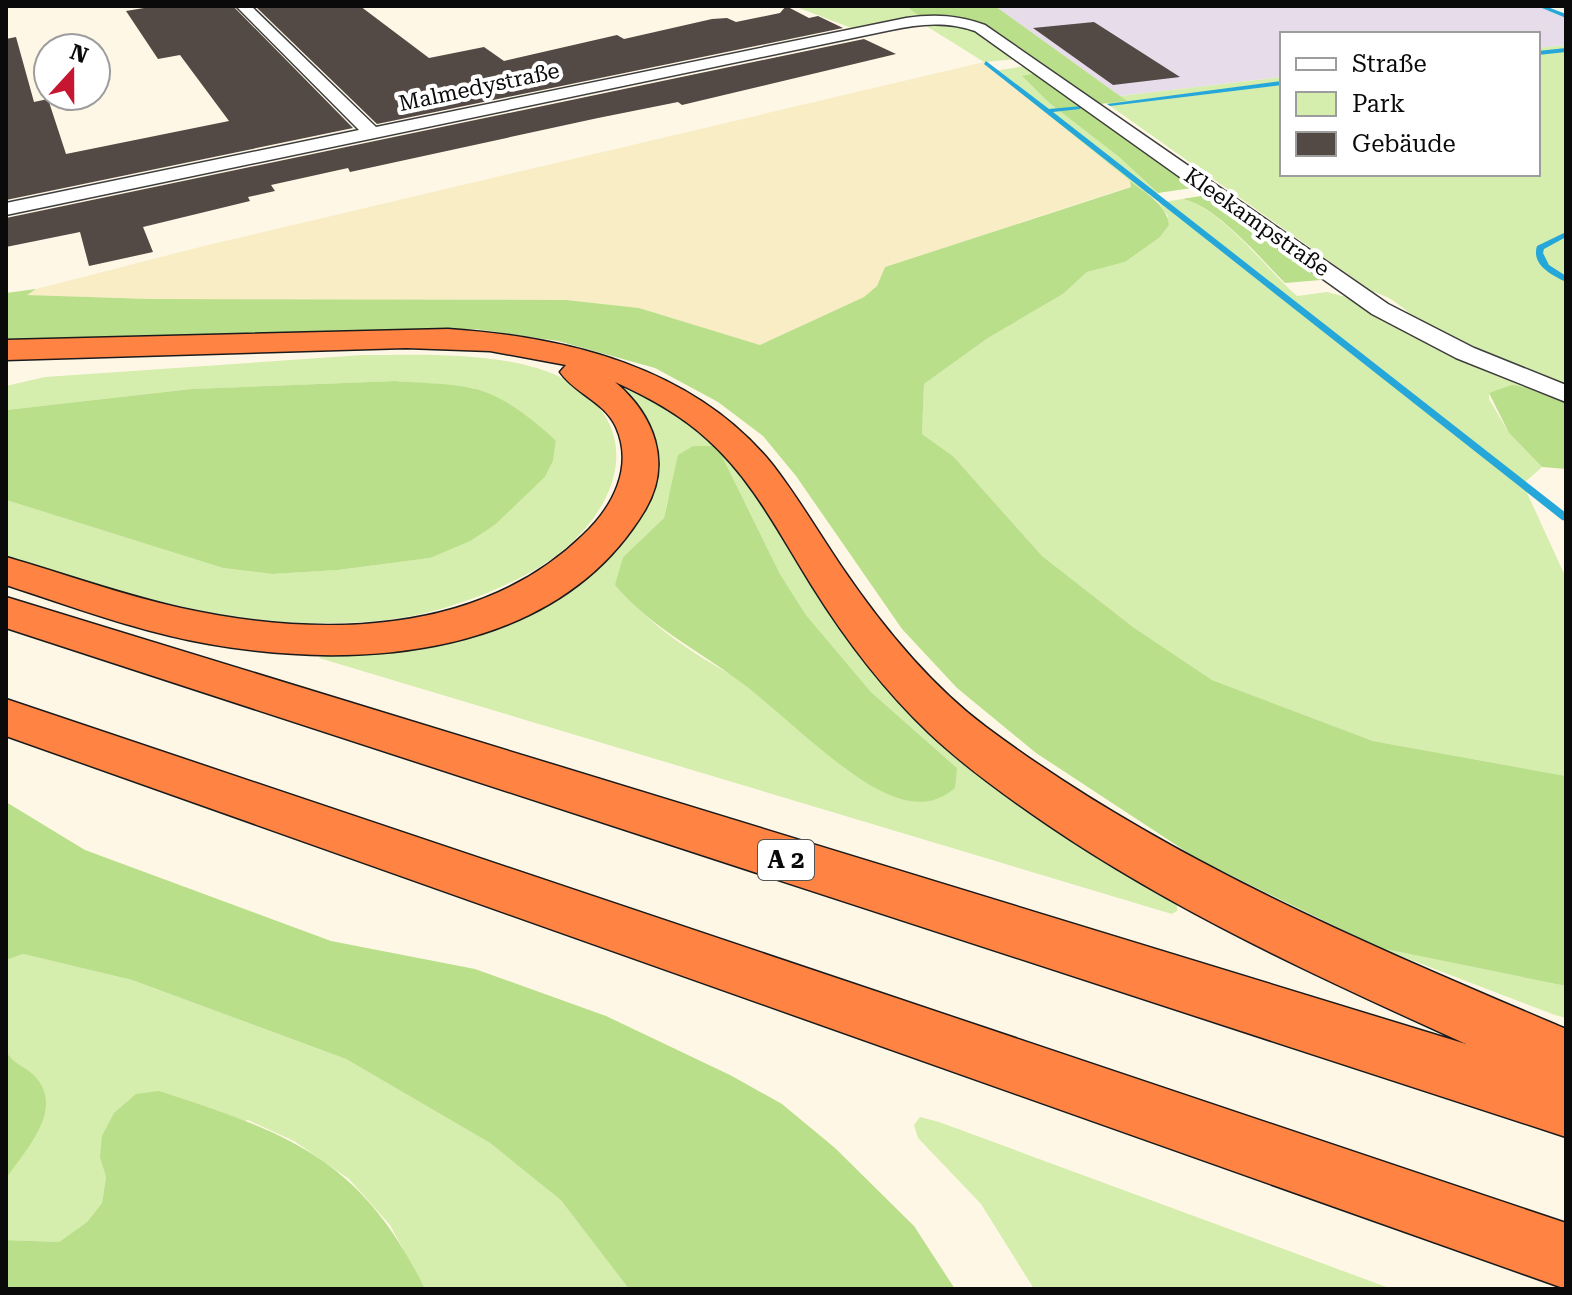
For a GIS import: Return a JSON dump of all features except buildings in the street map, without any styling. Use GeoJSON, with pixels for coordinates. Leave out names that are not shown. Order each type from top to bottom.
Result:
{"type":"FeatureCollection","features":[{"type":"Feature","properties":{"kind":"highway"},"geometry":{"type":"LineString","coordinates":[[6,350],[450,339],[544,349],[607,367],[652,386],[699,415],[746,457],[874,643],[919,694],[963,735],[1013,774],[1094,829],[1184,881],[1343,960],[1566,1059]]}},
{"type":"Feature","properties":{"kind":"highway"},"geometry":{"type":"LineString","coordinates":[[6,372],[408,348],[480,351],[525,357],[577,372],[614,397],[635,429],[641,468],[632,499],[610,531],[561,577],[486,616],[403,636],[309,639],[208,628],[6,571]]}},
{"type":"Feature","properties":{"kind":"highway","name":"A 2"},"geometry":{"type":"LineString","coordinates":[[6,612],[1566,1106]]}},
{"type":"Feature","properties":{"kind":"highway"},"geometry":{"type":"LineString","coordinates":[[6,717],[1566,1257]]}},
{"type":"Feature","properties":{"kind":"street"},"geometry":{"type":"LineString","coordinates":[[243,6],[374,135]]}},
{"type":"Feature","properties":{"kind":"street","name":"Malmedystraße"},"geometry":{"type":"LineString","coordinates":[[6,209],[919,20],[963,22]]}},
{"type":"Feature","properties":{"kind":"street","name":"Kleekampstraße"},"geometry":{"type":"LineString","coordinates":[[963,22],[980,28],[1065,86],[1380,309],[1465,353],[1566,394]]}},
{"type":"Feature","properties":{"kind":"shaded area"},"geometry":{"type":"Polygon","coordinates":[[[995,6],[1537,6],[1566,18],[1566,45],[1540,48],[1540,32],[1280,32],[1280,77],[1120,96],[995,6]]]}},
{"type":"Feature","properties":{"kind":"shaded area"},"geometry":{"type":"Polygon","coordinates":[[[984,62],[1130,180],[1132,186],[885,267],[877,286],[864,297],[760,345],[639,308],[566,300],[151,299],[27,295],[36,289],[208,245],[984,62]]]}},
{"type":"Feature","properties":{"kind":"green space"},"geometry":{"type":"Polygon","coordinates":[[[794,6],[906,6],[920,17],[854,29],[794,6]]]}},
{"type":"Feature","properties":{"kind":"green space"},"geometry":{"type":"Polygon","coordinates":[[[906,6],[995,6],[1127,101],[1100,104],[980,22],[956,17],[920,17],[906,6]]]}},
{"type":"Feature","properties":{"kind":"green space"},"geometry":{"type":"Polygon","coordinates":[[[920,22],[970,27],[1017,59],[984,62],[920,22]]]}},
{"type":"Feature","properties":{"kind":"green space"},"geometry":{"type":"Polygon","coordinates":[[[1566,45],[1566,387],[1429,327],[1389,298],[1373,292],[1106,103],[1126,101],[1120,96],[1280,77],[1280,176],[1540,176],[1540,48],[1566,45]]]}},
{"type":"Feature","properties":{"kind":"green space"},"geometry":{"type":"Polygon","coordinates":[[[1025,66],[1037,73],[1023,77],[1048,102],[1119,157],[1158,193],[1147,194],[994,71],[1025,66]]]}},
{"type":"Feature","properties":{"kind":"green space"},"geometry":{"type":"Polygon","coordinates":[[[1037,73],[1192,188],[1158,193],[1119,157],[1048,102],[1022,76],[1037,73]]]}},
{"type":"Feature","properties":{"kind":"green space"},"geometry":{"type":"Polygon","coordinates":[[[1130,181],[1164,211],[1169,225],[1159,238],[1125,262],[1087,272],[1063,294],[988,338],[924,384],[922,434],[953,456],[1042,556],[1133,627],[1212,680],[1373,741],[1566,776],[1566,986],[1380,948],[1199,860],[1036,753],[957,688],[902,629],[796,476],[763,436],[718,402],[655,368],[558,341],[475,329],[265,337],[6,339],[6,293],[36,289],[27,295],[151,299],[566,300],[639,308],[760,345],[864,297],[877,286],[885,267],[1131,187],[1130,181]]]}},
{"type":"Feature","properties":{"kind":"green space"},"geometry":{"type":"Polygon","coordinates":[[[1201,196],[1212,199],[1321,276],[1321,280],[1285,283],[1223,222],[1195,203],[1182,199],[1201,196]]]}},
{"type":"Feature","properties":{"kind":"green space"},"geometry":{"type":"Polygon","coordinates":[[[1182,199],[1197,204],[1227,226],[1297,296],[1327,292],[1346,297],[1413,337],[1534,388],[1521,386],[1489,393],[1489,399],[1509,433],[1542,467],[1523,484],[1566,578],[1566,776],[1373,741],[1212,680],[1133,627],[1042,556],[953,456],[922,434],[924,384],[988,338],[1063,294],[1087,272],[1125,262],[1159,238],[1168,216],[1159,203],[1182,199]]]}},
{"type":"Feature","properties":{"kind":"green space"},"geometry":{"type":"Polygon","coordinates":[[[363,355],[446,355],[506,361],[534,367],[581,390],[602,411],[613,433],[616,457],[613,480],[589,524],[571,543],[533,571],[471,599],[406,617],[335,623],[287,622],[193,609],[6,557],[6,500],[223,568],[272,574],[338,570],[430,558],[496,524],[545,477],[553,461],[556,441],[497,398],[473,388],[395,381],[191,389],[6,410],[6,386],[45,377],[363,355]]]}},
{"type":"Feature","properties":{"kind":"green space"},"geometry":{"type":"Polygon","coordinates":[[[395,381],[452,385],[483,391],[517,409],[556,441],[553,461],[545,477],[496,524],[470,541],[430,558],[338,570],[272,574],[223,568],[6,500],[6,410],[191,389],[395,381]]]}},
{"type":"Feature","properties":{"kind":"green space"},"geometry":{"type":"Polygon","coordinates":[[[631,385],[664,402],[730,452],[833,606],[1168,897],[1177,905],[1177,911],[1172,914],[319,658],[323,654],[380,652],[625,531],[622,390],[631,385]],[[720,452],[668,498],[664,518],[623,557],[616,585],[649,619],[729,674],[820,716],[957,768],[871,692],[806,615],[780,574],[720,452]]]}},
{"type":"Feature","properties":{"kind":"green space"},"geometry":{"type":"Polygon","coordinates":[[[1512,385],[1534,388],[1566,401],[1566,469],[1542,467],[1509,433],[1489,393],[1512,385]]]}},
{"type":"Feature","properties":{"kind":"green space"},"geometry":{"type":"Polygon","coordinates":[[[693,446],[712,446],[720,452],[780,574],[806,615],[871,692],[957,768],[955,788],[935,800],[914,802],[898,798],[860,779],[746,686],[644,614],[615,585],[623,557],[664,518],[678,455],[693,446]]]}},
{"type":"Feature","properties":{"kind":"green space"},"geometry":{"type":"Polygon","coordinates":[[[6,802],[85,850],[331,941],[475,969],[606,1016],[730,1075],[782,1104],[835,1148],[914,1226],[955,1289],[629,1289],[561,1200],[490,1143],[346,1059],[132,980],[23,954],[6,960],[6,802]]]}},
{"type":"Feature","properties":{"kind":"green space"},"geometry":{"type":"Polygon","coordinates":[[[1380,948],[1566,986],[1566,1018],[1555,1015],[1380,948]]]}},
{"type":"Feature","properties":{"kind":"green space"},"geometry":{"type":"Polygon","coordinates":[[[23,954],[132,980],[346,1059],[490,1143],[562,1200],[629,1289],[425,1289],[390,1225],[349,1179],[294,1141],[248,1120],[100,1158],[106,1177],[102,1203],[87,1222],[59,1242],[6,1240],[6,1179],[18,1159],[38,1080],[10,1058],[6,1051],[6,960],[23,954]]]}},
{"type":"Feature","properties":{"kind":"green space"},"geometry":{"type":"Polygon","coordinates":[[[6,1051],[38,1080],[46,1106],[38,1132],[6,1179],[6,1051]]]}},
{"type":"Feature","properties":{"kind":"green space"},"geometry":{"type":"Polygon","coordinates":[[[159,1091],[247,1122],[318,1157],[348,1181],[375,1209],[401,1245],[425,1289],[6,1289],[6,1240],[59,1242],[87,1222],[102,1203],[106,1177],[100,1158],[102,1136],[114,1113],[136,1094],[159,1091]]]}},
{"type":"Feature","properties":{"kind":"green space"},"geometry":{"type":"Polygon","coordinates":[[[920,1117],[1392,1289],[1034,1289],[981,1204],[918,1138],[914,1125],[920,1117]]]}},
{"type":"Feature","properties":{"kind":"waterway"},"geometry":{"type":"LineString","coordinates":[[1540,6],[1566,16]]}},
{"type":"Feature","properties":{"kind":"waterway"},"geometry":{"type":"LineString","coordinates":[[1540,53],[1566,50]]}},
{"type":"Feature","properties":{"kind":"waterway"},"geometry":{"type":"LineString","coordinates":[[986,63],[1566,518]]}},
{"type":"Feature","properties":{"kind":"waterway"},"geometry":{"type":"LineString","coordinates":[[1110,104],[1280,83]]}},
{"type":"Feature","properties":{"kind":"waterway"},"geometry":{"type":"LineString","coordinates":[[1048,111],[1080,107]]}},
{"type":"Feature","properties":{"kind":"waterway"},"geometry":{"type":"LineString","coordinates":[[1566,234],[1540,248],[1539,253],[1543,263],[1566,280]]}}]}
